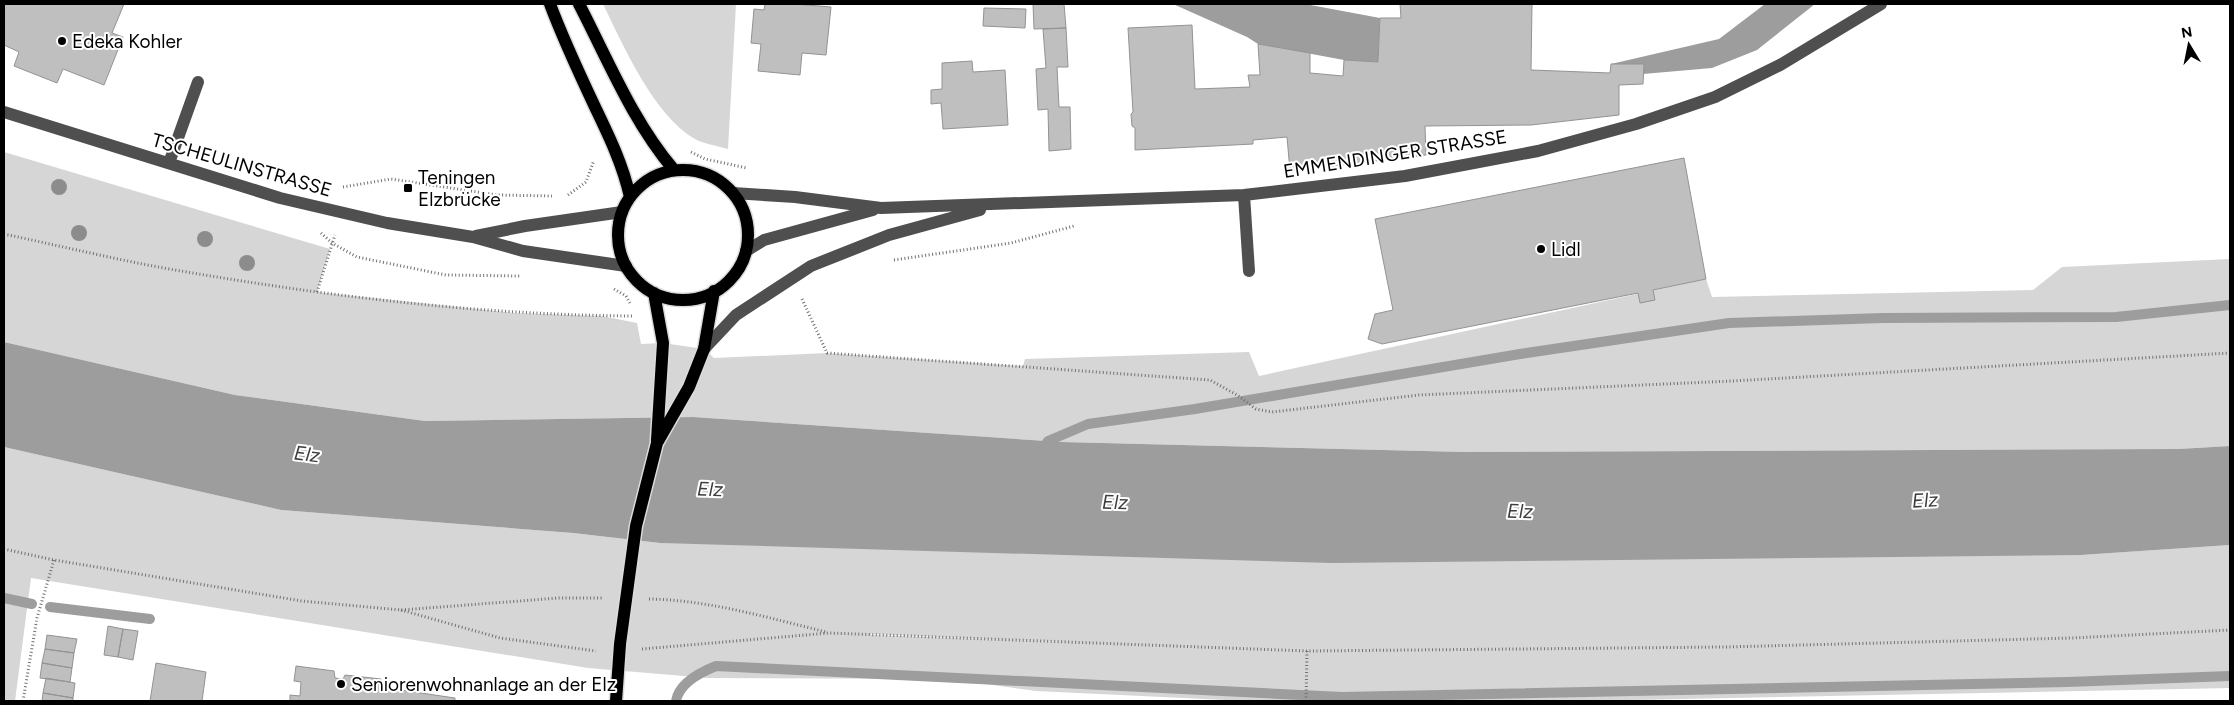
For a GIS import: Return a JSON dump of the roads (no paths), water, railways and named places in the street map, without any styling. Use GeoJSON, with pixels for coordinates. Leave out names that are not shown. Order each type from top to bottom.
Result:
{"type":"FeatureCollection","features":[{"type":"Feature","properties":{"kind":"main road"},"geometry":{"type":"LineString","coordinates":[[550,4],[562,36],[626,177],[630,197]]}},
{"type":"Feature","properties":{"kind":"main road"},"geometry":{"type":"LineString","coordinates":[[579,4],[643,128],[660,154],[674,170]]}},
{"type":"Feature","properties":{"kind":"main road"},"geometry":{"type":"LineString","coordinates":[[674,170],[691,170],[707,174],[722,182],[733,193],[745,213],[748,232],[746,252],[740,266],[727,282],[714,292],[686,300],[670,298],[654,293],[641,284],[626,266],[619,248],[618,230],[622,212],[630,197],[642,184],[657,175],[674,170]]}},
{"type":"Feature","properties":{"kind":"main road"},"geometry":{"type":"LineString","coordinates":[[657,443],[688,388],[704,349],[714,292]]}},
{"type":"Feature","properties":{"kind":"main road"},"geometry":{"type":"LineString","coordinates":[[616,701],[620,648],[636,526],[657,443],[663,343],[654,293]]}},
{"type":"Feature","properties":{"kind":"street","name":"EMMENDINGER STRASSE"},"geometry":{"type":"LineString","coordinates":[[733,193],[795,197],[881,208],[1244,195],[1405,176],[1538,151],[1636,124],[1715,97],[1780,65],[1881,4]]}},
{"type":"Feature","properties":{"kind":"street"},"geometry":{"type":"LineString","coordinates":[[169,163],[198,82]]}},
{"type":"Feature","properties":{"kind":"street","name":"TSCHEULINSTRASSE"},"geometry":{"type":"LineString","coordinates":[[4,112],[280,198],[387,223],[473,237],[523,251],[626,266]]}},
{"type":"Feature","properties":{"kind":"street"},"geometry":{"type":"LineString","coordinates":[[1244,195],[1249,271]]}},
{"type":"Feature","properties":{"kind":"street"},"geometry":{"type":"LineString","coordinates":[[704,349],[736,315],[811,266],[889,235],[1002,204]]}},
{"type":"Feature","properties":{"kind":"street","name":"EMMENDINGER STRASSE"},"geometry":{"type":"LineString","coordinates":[[746,252],[764,240],[881,208]]}},
{"type":"Feature","properties":{"kind":"street","name":"TSCHEULINSTRASSE"},"geometry":{"type":"LineString","coordinates":[[473,237],[525,226],[622,212]]}},
{"type":"Feature","properties":{"kind":"water"},"geometry":{"type":"Polygon","coordinates":[[[1173,4],[1305,4],[1380,18],[1378,62],[1344,60],[1258,44],[1247,37],[1173,4]]]}},
{"type":"Feature","properties":{"kind":"water"},"geometry":{"type":"Polygon","coordinates":[[[1765,4],[1815,4],[1757,50],[1712,68],[1643,74],[1643,64],[1611,64],[1719,39],[1765,4]]]}},
{"type":"Feature","properties":{"kind":"water","name":"Elz"},"geometry":{"type":"Polygon","coordinates":[[[4,342],[235,395],[425,421],[693,417],[1062,442],[1465,452],[2178,449],[2230,446],[2230,545],[2081,555],[1332,563],[660,543],[573,533],[281,510],[4,447],[4,342]]]}},
{"type":"Feature","properties":{"kind":"waterway"},"geometry":{"type":"LineString","coordinates":[[1041,451],[1048,441],[1088,424],[1195,409],[1520,354],[1729,323],[1883,318],[2116,317],[2230,305]]}},
{"type":"Feature","properties":{"kind":"waterway"},"geometry":{"type":"LineString","coordinates":[[4,598],[32,604]]}},
{"type":"Feature","properties":{"kind":"waterway"},"geometry":{"type":"LineString","coordinates":[[50,607],[150,619]]}},
{"type":"Feature","properties":{"kind":"waterway"},"geometry":{"type":"LineString","coordinates":[[676,701],[681,689],[686,684],[704,671],[716,666],[1342,697],[2067,682],[2230,676]]}},
{"type":"Feature","properties":{"kind":"place","name":"Edeka Kohler"},"geometry":{"type":"Point","coordinates":[62,41]}},
{"type":"Feature","properties":{"kind":"place","name":"Teningen Elzbrücke"},"geometry":{"type":"Point","coordinates":[408,188]}},
{"type":"Feature","properties":{"kind":"place","name":"Lidl"},"geometry":{"type":"Point","coordinates":[1541,249]}},
{"type":"Feature","properties":{"kind":"place","name":"Seniorenwohnanlage an der Elz"},"geometry":{"type":"Point","coordinates":[341,684]}}]}
